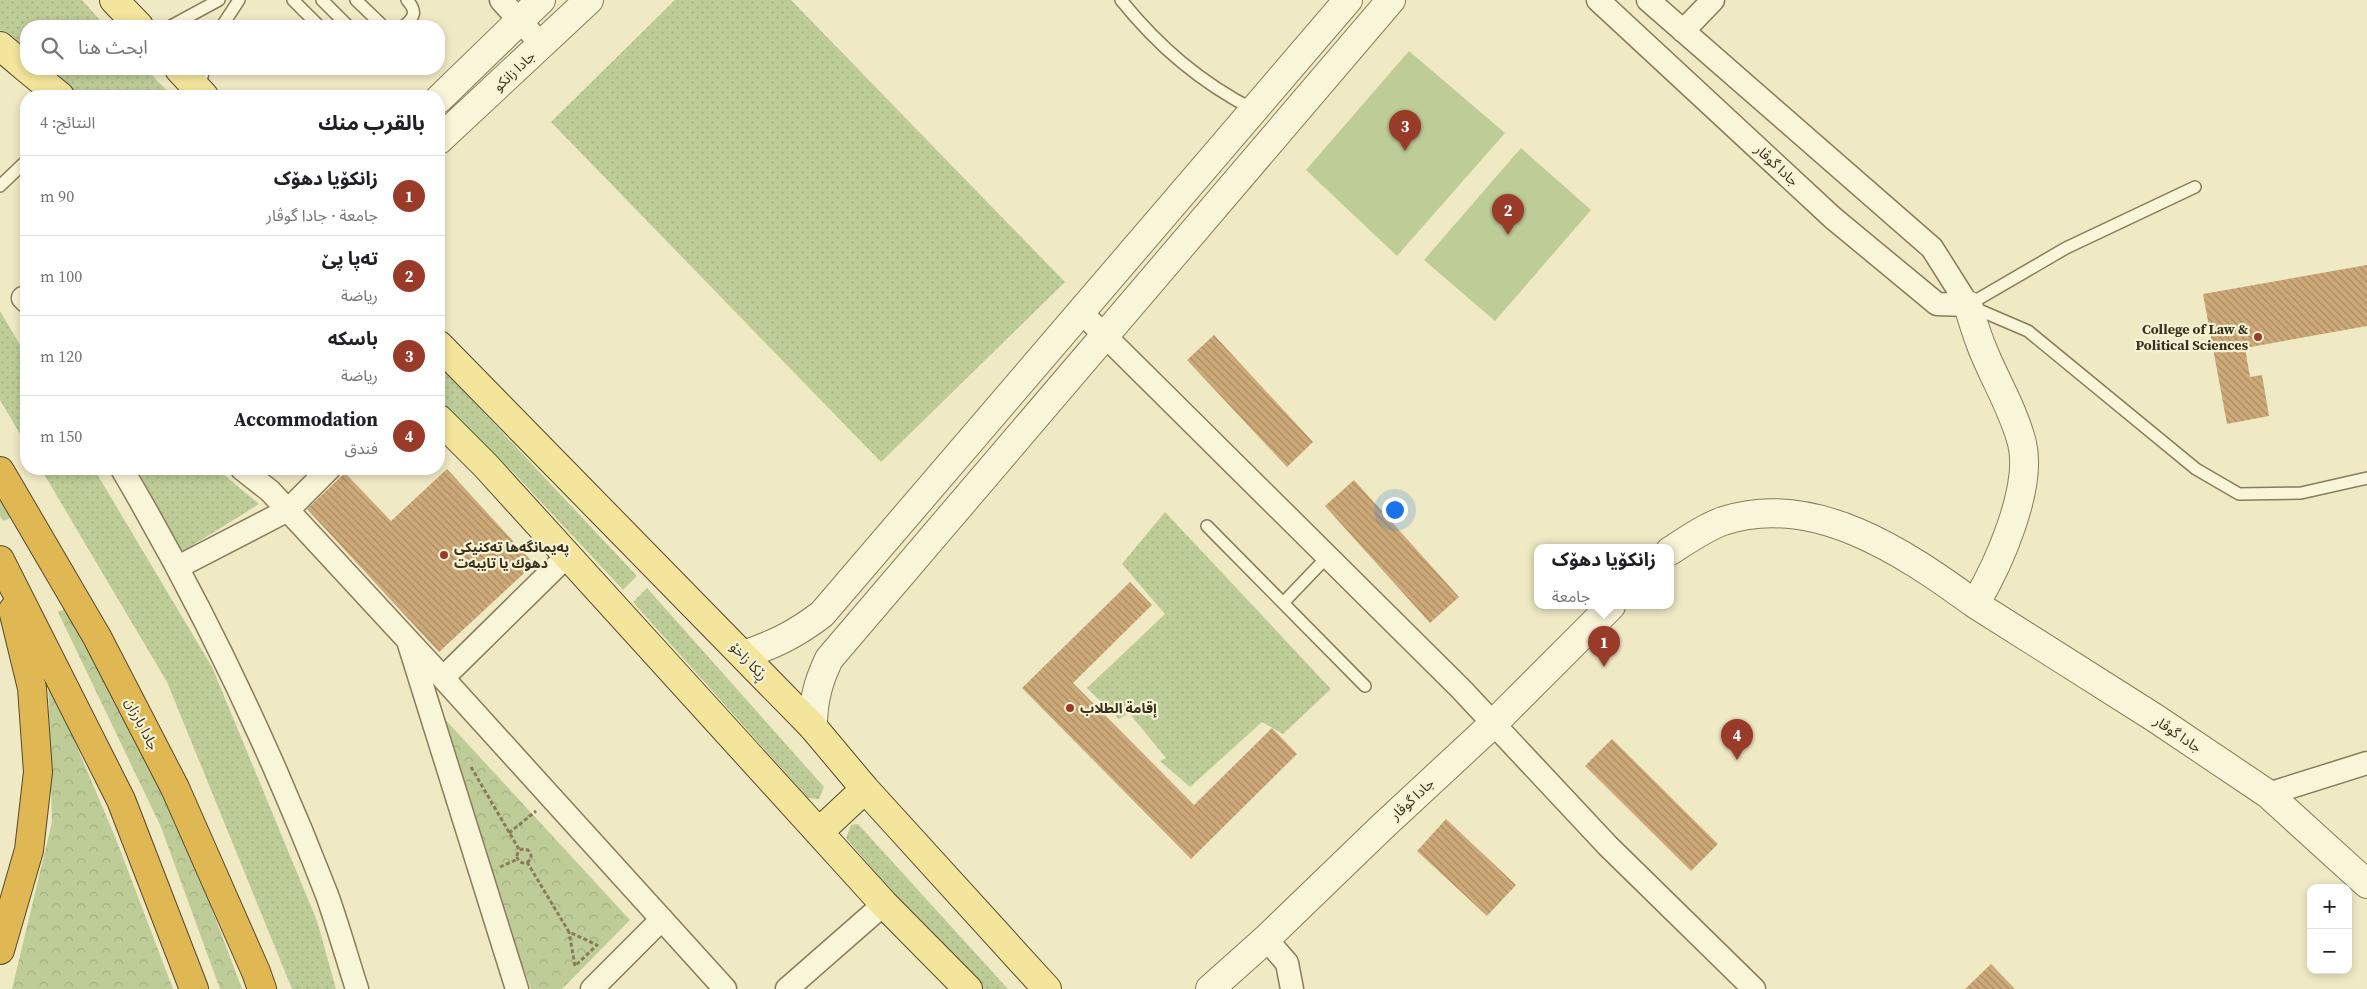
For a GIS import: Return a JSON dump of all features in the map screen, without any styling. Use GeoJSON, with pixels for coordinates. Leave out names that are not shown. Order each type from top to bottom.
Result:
{"type":"FeatureCollection","features":[{"type":"Feature","properties":{"kind":"highway","name":"جادا بارزان"},"geometry":{"type":"LineString","coordinates":[[0,471],[97,637],[175,788],[262,989]]}},
{"type":"Feature","properties":{"kind":"highway"},"geometry":{"type":"LineString","coordinates":[[0,950],[29,850],[38,772],[32,688],[1,562]]}},
{"type":"Feature","properties":{"kind":"highway"},"geometry":{"type":"LineString","coordinates":[[1,562],[121,800],[194,989]]}},
{"type":"Feature","properties":{"kind":"main road"},"geometry":{"type":"LineString","coordinates":[[114,0],[134,20]]}},
{"type":"Feature","properties":{"kind":"main road"},"geometry":{"type":"LineString","coordinates":[[0,46],[20,62]]}},
{"type":"Feature","properties":{"kind":"main road"},"geometry":{"type":"LineString","coordinates":[[35,75],[53,90]]}},
{"type":"Feature","properties":{"kind":"main road"},"geometry":{"type":"LineString","coordinates":[[188,75],[202,85]]}},
{"type":"Feature","properties":{"kind":"main road","name":"ڕێکا زاخۆ"},"geometry":{"type":"LineString","coordinates":[[445,351],[813,727],[865,789],[1047,989]]}},
{"type":"Feature","properties":{"kind":"main road"},"geometry":{"type":"LineString","coordinates":[[445,425],[486,466],[568,555],[884,904],[968,989]]}},
{"type":"Feature","properties":{"kind":"main road"},"geometry":{"type":"LineString","coordinates":[[819,832],[865,789]]}},
{"type":"Feature","properties":{"kind":"street"},"geometry":{"type":"LineString","coordinates":[[501,0],[542,45]]}},
{"type":"Feature","properties":{"kind":"street"},"geometry":{"type":"LineString","coordinates":[[445,93],[541,0],[562,25]]}},
{"type":"Feature","properties":{"kind":"street","name":"جادا زانکو"},"geometry":{"type":"LineString","coordinates":[[445,134],[589,0]]}},
{"type":"Feature","properties":{"kind":"street"},"geometry":{"type":"LineString","coordinates":[[744,655],[771,646],[796,633],[822,614],[1348,0]]}},
{"type":"Feature","properties":{"kind":"street"},"geometry":{"type":"LineString","coordinates":[[813,727],[813,703],[819,680],[829,659],[848,635],[1391,0]]}},
{"type":"Feature","properties":{"kind":"street","name":"جادا گوڤار"},"geometry":{"type":"LineString","coordinates":[[1598,0],[1833,218],[1937,304],[1968,306]]}},
{"type":"Feature","properties":{"kind":"street"},"geometry":{"type":"LineString","coordinates":[[1648,0],[1932,248],[1968,306],[1981,346],[2011,408],[2023,445],[2023,479],[2016,510],[1991,578],[1975,604]]}},
{"type":"Feature","properties":{"kind":"street"},"geometry":{"type":"LineString","coordinates":[[1683,31],[1713,0]]}},
{"type":"Feature","properties":{"kind":"street"},"geometry":{"type":"LineString","coordinates":[[1082,312],[1461,689],[1608,846],[1754,989]]}},
{"type":"Feature","properties":{"kind":"street"},"geometry":{"type":"LineString","coordinates":[[125,475],[178,568],[247,705],[327,896],[357,989]]}},
{"type":"Feature","properties":{"kind":"street"},"geometry":{"type":"LineString","coordinates":[[250,475],[270,491],[407,638],[725,989]]}},
{"type":"Feature","properties":{"kind":"street"},"geometry":{"type":"LineString","coordinates":[[178,568],[288,510],[323,475]]}},
{"type":"Feature","properties":{"kind":"street","name":"جادا گوڤار"},"geometry":{"type":"LineString","coordinates":[[1674,549],[1704,530],[1741,516],[1760,513],[1799,515],[1834,524],[1872,539],[1950,586],[1975,604],[2155,718],[2268,794],[2367,884]]}},
{"type":"Feature","properties":{"kind":"street"},"geometry":{"type":"LineString","coordinates":[[443,678],[568,555]]}},
{"type":"Feature","properties":{"kind":"street","name":"جادا گوڤار"},"geometry":{"type":"LineString","coordinates":[[1210,989],[1266,939],[1382,827],[1493,724],[1608,609]]}},
{"type":"Feature","properties":{"kind":"street"},"geometry":{"type":"LineString","coordinates":[[822,614],[848,635]]}},
{"type":"Feature","properties":{"kind":"street"},"geometry":{"type":"LineString","coordinates":[[407,638],[517,989]]}},
{"type":"Feature","properties":{"kind":"street"},"geometry":{"type":"LineString","coordinates":[[2268,794],[2363,767]]}},
{"type":"Feature","properties":{"kind":"street"},"geometry":{"type":"LineString","coordinates":[[787,989],[884,904]]}},
{"type":"Feature","properties":{"kind":"street"},"geometry":{"type":"LineString","coordinates":[[592,989],[662,919]]}},
{"type":"Feature","properties":{"kind":"street"},"geometry":{"type":"LineString","coordinates":[[1266,939],[1288,962],[1292,989]]}},
{"type":"Feature","properties":{"kind":"lane"},"geometry":{"type":"LineString","coordinates":[[182,20],[219,0]]}},
{"type":"Feature","properties":{"kind":"lane"},"geometry":{"type":"LineString","coordinates":[[226,20],[239,0]]}},
{"type":"Feature","properties":{"kind":"lane"},"geometry":{"type":"LineString","coordinates":[[293,0],[313,20]]}},
{"type":"Feature","properties":{"kind":"lane"},"geometry":{"type":"LineString","coordinates":[[322,0],[342,20]]}},
{"type":"Feature","properties":{"kind":"lane"},"geometry":{"type":"LineString","coordinates":[[356,0],[377,20]]}},
{"type":"Feature","properties":{"kind":"lane"},"geometry":{"type":"LineString","coordinates":[[407,0],[414,7],[413,18],[411,20]]}},
{"type":"Feature","properties":{"kind":"lane"},"geometry":{"type":"LineString","coordinates":[[1122,0],[1166,51],[1187,69],[1208,84],[1254,110]]}},
{"type":"Feature","properties":{"kind":"lane"},"geometry":{"type":"LineString","coordinates":[[0,186],[20,167]]}},
{"type":"Feature","properties":{"kind":"lane"},"geometry":{"type":"LineString","coordinates":[[1968,306],[2066,248],[2195,187]]}},
{"type":"Feature","properties":{"kind":"lane"},"geometry":{"type":"LineString","coordinates":[[1968,306],[2028,331],[2196,469],[2239,494],[2301,493],[2367,478]]}},
{"type":"Feature","properties":{"kind":"lane"},"geometry":{"type":"LineString","coordinates":[[1207,526],[1365,686]]}},
{"type":"Feature","properties":{"kind":"lane"},"geometry":{"type":"LineString","coordinates":[[1283,603],[1328,556]]}},
{"type":"Feature","properties":{"kind":"path"},"geometry":{"type":"LineString","coordinates":[[469,765],[520,851]]}},
{"type":"Feature","properties":{"kind":"path"},"geometry":{"type":"LineString","coordinates":[[509,833],[552,798]]}},
{"type":"Feature","properties":{"kind":"path"},"geometry":{"type":"LineString","coordinates":[[526,850],[530,853],[530,859],[522,863],[517,855],[520,851],[526,850]]}},
{"type":"Feature","properties":{"kind":"path"},"geometry":{"type":"LineString","coordinates":[[493,870],[518,859]]}},
{"type":"Feature","properties":{"kind":"path"},"geometry":{"type":"LineString","coordinates":[[526,862],[570,932],[575,966],[597,945],[570,932]]}},
{"type":"Feature","properties":{"kind":"green space"},"geometry":{"type":"Polygon","coordinates":[[[0,0],[82,0],[100,20],[20,20],[20,46],[0,30],[0,0]]]}},
{"type":"Feature","properties":{"kind":"green space"},"geometry":{"type":"Polygon","coordinates":[[[675,0],[791,0],[1065,282],[881,462],[551,122],[675,0]]]}},
{"type":"Feature","properties":{"kind":"green space"},"geometry":{"type":"Polygon","coordinates":[[[1409,51],[1505,133],[1397,256],[1306,170],[1409,51]]]}},
{"type":"Feature","properties":{"kind":"green space"},"geometry":{"type":"Polygon","coordinates":[[[54,75],[152,75],[166,90],[73,90],[54,75]]]}},
{"type":"Feature","properties":{"kind":"green space"},"geometry":{"type":"Polygon","coordinates":[[[1521,148],[1591,210],[1495,321],[1424,260],[1521,148]]]}},
{"type":"Feature","properties":{"kind":"green space"},"geometry":{"type":"Polygon","coordinates":[[[0,311],[20,345],[20,434],[0,400],[0,311]]]}},
{"type":"Feature","properties":{"kind":"green space"},"geometry":{"type":"Polygon","coordinates":[[[445,371],[637,576],[623,590],[517,476],[445,405],[445,371]]]}},
{"type":"Feature","properties":{"kind":"green space"},"geometry":{"type":"Polygon","coordinates":[[[45,475],[98,475],[212,667],[317,921],[336,989],[292,989],[167,682],[45,475]]]}},
{"type":"Feature","properties":{"kind":"green space"},"geometry":{"type":"Polygon","coordinates":[[[140,475],[224,475],[259,504],[182,552],[140,475]]]}},
{"type":"Feature","properties":{"kind":"green space"},"geometry":{"type":"Polygon","coordinates":[[[0,494],[13,517],[3,521],[0,516],[0,494]]]}},
{"type":"Feature","properties":{"kind":"green space"},"geometry":{"type":"Polygon","coordinates":[[[1165,512],[1331,689],[1283,734],[1262,722],[1190,787],[1160,761],[1166,758],[1129,713],[1119,719],[1087,688],[1165,614],[1122,564],[1165,512]]]}},
{"type":"Feature","properties":{"kind":"green space"},"geometry":{"type":"Polygon","coordinates":[[[647,588],[824,787],[819,799],[808,798],[633,602],[647,588]]]}},
{"type":"Feature","properties":{"kind":"green space"},"geometry":{"type":"Polygon","coordinates":[[[68,608],[168,792],[242,989],[220,989],[161,827],[58,612],[68,608]]]}},
{"type":"Feature","properties":{"kind":"green space"},"geometry":{"type":"Polygon","coordinates":[[[48,678],[116,839],[173,989],[12,989],[52,822],[48,678]]]}},
{"type":"Feature","properties":{"kind":"green space"},"geometry":{"type":"Polygon","coordinates":[[[441,715],[630,920],[562,989],[531,989],[432,718],[441,715]]]}},
{"type":"Feature","properties":{"kind":"green space"},"geometry":{"type":"Polygon","coordinates":[[[858,824],[1008,989],[974,989],[846,838],[851,825],[858,824]]]}},
{"type":"Feature","properties":{"kind":"building","name":"College of Law & Political Sciences"},"geometry":{"type":"Polygon","coordinates":[[[2367,265],[2367,326],[2245,348],[2250,377],[2262,375],[2269,416],[2227,424],[2203,294],[2367,265]]]}},
{"type":"Feature","properties":{"kind":"building"},"geometry":{"type":"Polygon","coordinates":[[[1214,335],[1313,442],[1287,467],[1187,360],[1214,335]]]}},
{"type":"Feature","properties":{"kind":"building"},"geometry":{"type":"Polygon","coordinates":[[[447,469],[534,564],[439,652],[307,509],[343,475],[347,475],[391,521],[441,475],[445,475],[447,469]]]}},
{"type":"Feature","properties":{"kind":"building"},"geometry":{"type":"Polygon","coordinates":[[[1354,480],[1459,597],[1430,623],[1325,506],[1354,480]]]}},
{"type":"Feature","properties":{"kind":"building","name":"إقامة الطلاب"},"geometry":{"type":"Polygon","coordinates":[[[1130,582],[1152,605],[1073,683],[1194,805],[1272,728],[1297,754],[1191,859],[1022,688],[1130,582]]]}},
{"type":"Feature","properties":{"kind":"building"},"geometry":{"type":"Polygon","coordinates":[[[1612,739],[1718,844],[1691,871],[1585,766],[1612,739]]]}},
{"type":"Feature","properties":{"kind":"building"},"geometry":{"type":"Polygon","coordinates":[[[1446,819],[1516,885],[1487,916],[1417,851],[1446,819]]]}},
{"type":"Feature","properties":{"kind":"building"},"geometry":{"type":"Polygon","coordinates":[[[1991,964],[2015,989],[1965,989],[1991,964]]]}},
{"type":"Feature","properties":{"kind":"place","name":"باسکە"},"geometry":{"type":"Point","coordinates":[1405,151]}},
{"type":"Feature","properties":{"kind":"place","name":"تەپا پێ"},"geometry":{"type":"Point","coordinates":[1508,235]}},
{"type":"Feature","properties":{"kind":"place","name":"College of Law & Political Sciences"},"geometry":{"type":"Point","coordinates":[2258,337]}},
{"type":"Feature","properties":{"kind":"place","name":"پەیمانگەها تەکنیکی دهوك یا تایبەت"},"geometry":{"type":"Point","coordinates":[444,555]}},
{"type":"Feature","properties":{"kind":"place","name":"زانکۆیا دهۆک"},"geometry":{"type":"Point","coordinates":[1604,667]}},
{"type":"Feature","properties":{"kind":"place","name":"إقامة الطلاب"},"geometry":{"type":"Point","coordinates":[1070,708]}},
{"type":"Feature","properties":{"kind":"place","name":"Accommodation"},"geometry":{"type":"Point","coordinates":[1737,760]}}]}
